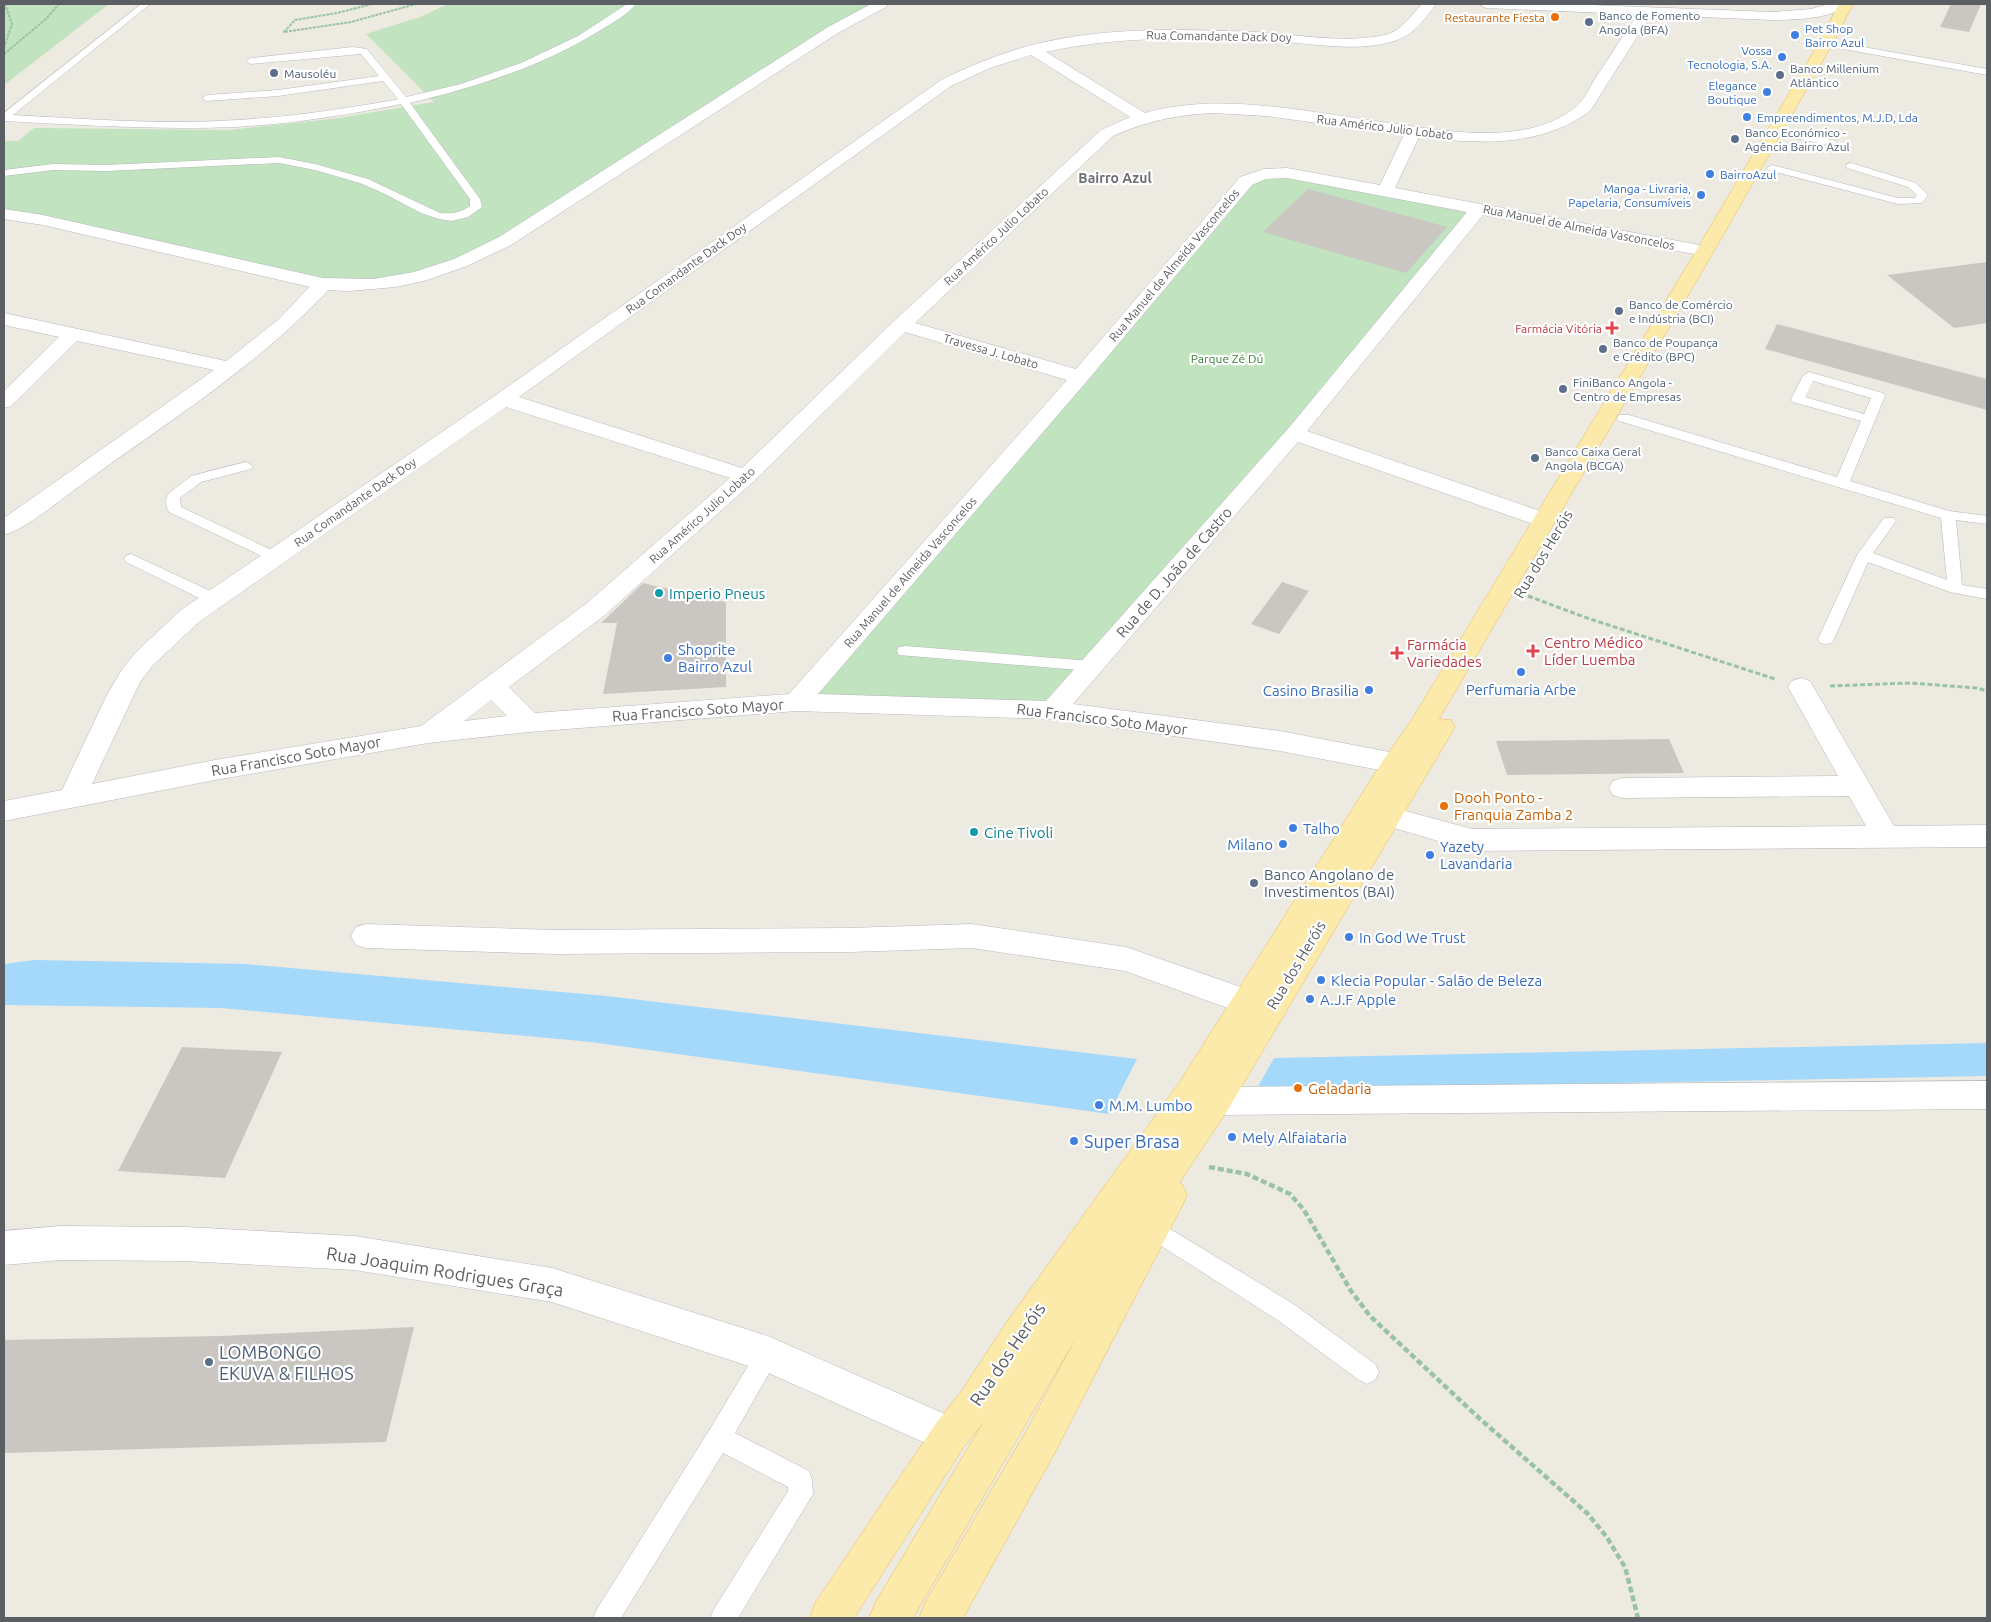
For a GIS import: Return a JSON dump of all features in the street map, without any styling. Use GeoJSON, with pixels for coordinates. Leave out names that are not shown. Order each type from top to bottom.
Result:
{"type":"FeatureCollection","features":[{"type":"Feature","properties":{"kind":"main road","name":"Rua dos Heróis"},"geometry":{"type":"LineString","coordinates":[[940,1618],[1041,1441],[1187,1162],[1203,1097],[1247,1002],[1396,763],[1420,728],[1705,251],[1824,37],[1856,5]]}},
{"type":"Feature","properties":{"kind":"main road","name":"Rua dos Heróis"},"geometry":{"type":"LineString","coordinates":[[890,1618],[1064,1323],[1203,1097],[1387,816],[1624,418],[1739,220],[1772,168],[1790,134],[1824,37]]}},
{"type":"Feature","properties":{"kind":"main road","name":"Rua dos Heróis"},"geometry":{"type":"LineString","coordinates":[[830,1618],[950,1435],[974,1405],[1030,1320],[1203,1097]]}},
{"type":"Feature","properties":{"kind":"street"},"geometry":{"type":"LineString","coordinates":[[4,213],[52,222],[324,284],[368,286],[406,281],[439,271],[484,251],[513,235],[833,30],[881,4]]}},
{"type":"Feature","properties":{"kind":"street","name":"Rua Comandante Dack Doy"},"geometry":{"type":"LineString","coordinates":[[72,797],[130,677],[167,637],[190,616],[503,399],[946,83],[987,63],[1033,50],[1084,40],[1163,34],[1378,40],[1400,34],[1410,28],[1429,4]]}},
{"type":"Feature","properties":{"kind":"street"},"geometry":{"type":"LineString","coordinates":[[1486,4],[1753,15],[1816,13],[1840,4]]}},
{"type":"Feature","properties":{"kind":"street"},"geometry":{"type":"LineString","coordinates":[[1551,4],[1572,9]]}},
{"type":"Feature","properties":{"kind":"street"},"geometry":{"type":"LineString","coordinates":[[1602,4],[1646,12]]}},
{"type":"Feature","properties":{"kind":"street","name":"Rua Américo Julio Lobato"},"geometry":{"type":"LineString","coordinates":[[428,734],[591,613],[746,476],[901,325],[1107,133],[1142,118],[1198,108],[1236,108],[1458,136],[1490,137],[1525,134],[1550,128],[1571,120],[1584,108],[1646,12]]}},
{"type":"Feature","properties":{"kind":"street"},"geometry":{"type":"LineString","coordinates":[[1753,15],[1784,19],[1824,37]]}},
{"type":"Feature","properties":{"kind":"street"},"geometry":{"type":"LineString","coordinates":[[1033,50],[1142,118]]}},
{"type":"Feature","properties":{"kind":"street"},"geometry":{"type":"LineString","coordinates":[[1386,190],[1414,131]]}},
{"type":"Feature","properties":{"kind":"street","name":"Rua Manuel de Almeida Vasconcelos"},"geometry":{"type":"LineString","coordinates":[[796,702],[1080,377],[1246,181],[1264,174],[1287,173],[1705,251]]}},
{"type":"Feature","properties":{"kind":"street","name":"Rua de D. João de Castro"},"geometry":{"type":"LineString","coordinates":[[1053,710],[1294,434],[1479,208]]}},
{"type":"Feature","properties":{"kind":"street"},"geometry":{"type":"LineString","coordinates":[[4,528],[38,506],[230,368],[290,319],[324,284]]}},
{"type":"Feature","properties":{"kind":"street"},"geometry":{"type":"LineString","coordinates":[[4,319],[230,368]]}},
{"type":"Feature","properties":{"kind":"street","name":"Travessa J. Lobato"},"geometry":{"type":"LineString","coordinates":[[901,325],[1080,377]]}},
{"type":"Feature","properties":{"kind":"street"},"geometry":{"type":"LineString","coordinates":[[4,402],[74,333]]}},
{"type":"Feature","properties":{"kind":"street"},"geometry":{"type":"LineString","coordinates":[[503,399],[746,476]]}},
{"type":"Feature","properties":{"kind":"street"},"geometry":{"type":"LineString","coordinates":[[1294,434],[1544,520]]}},
{"type":"Feature","properties":{"kind":"street"},"geometry":{"type":"LineString","coordinates":[[4,502],[38,506]]}},
{"type":"Feature","properties":{"kind":"street"},"geometry":{"type":"LineString","coordinates":[[492,685],[529,722]]}},
{"type":"Feature","properties":{"kind":"street"},"geometry":{"type":"LineString","coordinates":[[1801,687],[1886,837]]}},
{"type":"Feature","properties":{"kind":"street","name":"Rua Francisco Soto Mayor"},"geometry":{"type":"LineString","coordinates":[[4,811],[72,797],[428,734],[529,722],[796,702],[1053,710],[1280,741],[1396,763]]}},
{"type":"Feature","properties":{"kind":"street"},"geometry":{"type":"LineString","coordinates":[[1623,788],[1857,786]]}},
{"type":"Feature","properties":{"kind":"street"},"geometry":{"type":"LineString","coordinates":[[1387,816],[1472,840],[1987,836]]}},
{"type":"Feature","properties":{"kind":"street"},"geometry":{"type":"LineString","coordinates":[[366,936],[554,942],[850,940],[972,936],[1126,959],[1247,1002]]}},
{"type":"Feature","properties":{"kind":"street"},"geometry":{"type":"LineString","coordinates":[[1203,1097],[1987,1095]]}},
{"type":"Feature","properties":{"kind":"street","name":"Rua Joaquim Rodrigues Graça"},"geometry":{"type":"LineString","coordinates":[[4,1248],[60,1244],[185,1244],[355,1253],[552,1285],[768,1354],[950,1435]]}},
{"type":"Feature","properties":{"kind":"lane"},"geometry":{"type":"LineString","coordinates":[[4,118],[146,4]]}},
{"type":"Feature","properties":{"kind":"lane"},"geometry":{"type":"LineString","coordinates":[[4,118],[225,124],[271,120],[404,101],[478,81],[546,56],[590,34],[611,21],[632,4]]}},
{"type":"Feature","properties":{"kind":"lane"},"geometry":{"type":"LineString","coordinates":[[1824,37],[1977,70],[1987,74]]}},
{"type":"Feature","properties":{"kind":"lane"},"geometry":{"type":"LineString","coordinates":[[4,173],[53,167],[106,168],[279,160],[297,162],[375,185],[424,212],[441,216],[459,216],[470,213],[476,207],[475,199],[404,101],[364,51],[251,61]]}},
{"type":"Feature","properties":{"kind":"lane"},"geometry":{"type":"LineString","coordinates":[[208,98],[278,93],[385,78]]}},
{"type":"Feature","properties":{"kind":"lane"},"geometry":{"type":"LineString","coordinates":[[1790,134],[1832,143]]}},
{"type":"Feature","properties":{"kind":"lane"},"geometry":{"type":"LineString","coordinates":[[1772,168],[1898,201],[1918,201],[1923,195],[1912,185],[1851,166]]}},
{"type":"Feature","properties":{"kind":"lane"},"geometry":{"type":"LineString","coordinates":[[1842,483],[1878,396],[1809,376],[1798,399],[1868,419]]}},
{"type":"Feature","properties":{"kind":"lane"},"geometry":{"type":"LineString","coordinates":[[1624,418],[1948,515],[1987,520]]}},
{"type":"Feature","properties":{"kind":"lane"},"geometry":{"type":"LineString","coordinates":[[246,466],[196,479],[173,496],[174,509],[275,557]]}},
{"type":"Feature","properties":{"kind":"lane"},"geometry":{"type":"LineString","coordinates":[[1948,515],[1955,589]]}},
{"type":"Feature","properties":{"kind":"lane"},"geometry":{"type":"LineString","coordinates":[[1826,639],[1864,555],[1889,521]]}},
{"type":"Feature","properties":{"kind":"lane"},"geometry":{"type":"LineString","coordinates":[[1864,555],[1955,589],[1987,594]]}},
{"type":"Feature","properties":{"kind":"lane"},"geometry":{"type":"LineString","coordinates":[[131,559],[214,600]]}},
{"type":"Feature","properties":{"kind":"lane"},"geometry":{"type":"LineString","coordinates":[[905,651],[1091,666]]}},
{"type":"Feature","properties":{"kind":"lane"},"geometry":{"type":"LineString","coordinates":[[1152,1228],[1284,1311],[1367,1372]]}},
{"type":"Feature","properties":{"kind":"lane"},"geometry":{"type":"LineString","coordinates":[[606,1618],[719,1438],[768,1354]]}},
{"type":"Feature","properties":{"kind":"lane"},"geometry":{"type":"LineString","coordinates":[[719,1438],[800,1480],[801,1494],[723,1618]]}},
{"type":"Feature","properties":{"kind":"path"},"geometry":{"type":"LineString","coordinates":[[4,48],[12,24],[6,4]]}},
{"type":"Feature","properties":{"kind":"path"},"geometry":{"type":"LineString","coordinates":[[4,54],[46,20],[59,4]]}},
{"type":"Feature","properties":{"kind":"path"},"geometry":{"type":"LineString","coordinates":[[372,4],[337,13],[295,20],[284,32],[336,26],[416,4]]}},
{"type":"Feature","properties":{"kind":"path"},"geometry":{"type":"LineString","coordinates":[[1520,593],[1587,618],[1801,687],[1910,683],[1977,688],[1987,691]]}},
{"type":"Feature","properties":{"kind":"path"},"geometry":{"type":"LineString","coordinates":[[1187,1162],[1247,1174],[1290,1194],[1304,1210],[1351,1291],[1370,1316],[1479,1418],[1587,1512],[1606,1536],[1625,1567],[1638,1618]]}},
{"type":"Feature","properties":{"kind":"green space"},"geometry":{"type":"Polygon","coordinates":[[[4,4],[109,4],[4,85],[4,4]]]}},
{"type":"Feature","properties":{"kind":"green space"},"geometry":{"type":"Polygon","coordinates":[[[448,4],[881,4],[505,241],[439,271],[346,286],[4,213],[4,141],[18,141],[34,128],[229,130],[332,119],[434,102],[366,34],[420,17],[448,4]]]}},
{"type":"Feature","properties":{"kind":"green space","name":"Parque Zé Dú"},"geometry":{"type":"Polygon","coordinates":[[[1264,174],[1479,208],[1053,710],[796,702],[1237,190],[1264,174]]]}},
{"type":"Feature","properties":{"kind":"water"},"geometry":{"type":"Polygon","coordinates":[[[35,960],[246,964],[607,996],[1137,1059],[1109,1114],[591,1042],[222,1008],[4,1005],[4,964],[35,960]]]}},
{"type":"Feature","properties":{"kind":"water"},"geometry":{"type":"Polygon","coordinates":[[[1987,1043],[1987,1076],[1256,1090],[1274,1058],[1987,1043]]]}},
{"type":"Feature","properties":{"kind":"building"},"geometry":{"type":"Polygon","coordinates":[[[1951,4],[1981,4],[1969,32],[1940,27],[1951,4]]]}},
{"type":"Feature","properties":{"kind":"building"},"geometry":{"type":"Polygon","coordinates":[[[1308,189],[1447,227],[1406,273],[1263,232],[1308,189]]]}},
{"type":"Feature","properties":{"kind":"building"},"geometry":{"type":"Polygon","coordinates":[[[1987,262],[1987,323],[1954,328],[1887,275],[1987,262]]]}},
{"type":"Feature","properties":{"kind":"building"},"geometry":{"type":"Polygon","coordinates":[[[1777,324],[1987,379],[1987,410],[1765,349],[1777,324]]]}},
{"type":"Feature","properties":{"kind":"building"},"geometry":{"type":"Polygon","coordinates":[[[1282,582],[1309,591],[1279,634],[1251,624],[1282,582]]]}},
{"type":"Feature","properties":{"kind":"building","name":"Shoprite Bairro Azul"},"geometry":{"type":"Polygon","coordinates":[[[643,583],[726,602],[726,687],[603,694],[617,623],[601,623],[643,583]]]}},
{"type":"Feature","properties":{"kind":"building"},"geometry":{"type":"Polygon","coordinates":[[[1669,739],[1684,773],[1507,775],[1496,741],[1669,739]]]}},
{"type":"Feature","properties":{"kind":"building"},"geometry":{"type":"Polygon","coordinates":[[[182,1047],[282,1052],[225,1178],[118,1171],[182,1047]]]}},
{"type":"Feature","properties":{"kind":"building"},"geometry":{"type":"Polygon","coordinates":[[[414,1327],[386,1442],[4,1453],[4,1340],[220,1336],[414,1327]]]}},
{"type":"Feature","properties":{"kind":"place","name":"Restaurante Fiesta"},"geometry":{"type":"Point","coordinates":[1555,17]}},
{"type":"Feature","properties":{"kind":"place","name":"Banco de Fomento Angola (BFA)"},"geometry":{"type":"Point","coordinates":[1589,22]}},
{"type":"Feature","properties":{"kind":"place","name":"Pet Shop Bairro Azul"},"geometry":{"type":"Point","coordinates":[1795,35]}},
{"type":"Feature","properties":{"kind":"place","name":"Vossa Tecnologia, S.A."},"geometry":{"type":"Point","coordinates":[1782,57]}},
{"type":"Feature","properties":{"kind":"place","name":"Mausoléu"},"geometry":{"type":"Point","coordinates":[274,73]}},
{"type":"Feature","properties":{"kind":"place","name":"Banco Millenium Atlântico"},"geometry":{"type":"Point","coordinates":[1780,75]}},
{"type":"Feature","properties":{"kind":"place","name":"Elegance Boutique"},"geometry":{"type":"Point","coordinates":[1767,92]}},
{"type":"Feature","properties":{"kind":"place","name":"Empreendimentos, M.J.D, Lda"},"geometry":{"type":"Point","coordinates":[1747,117]}},
{"type":"Feature","properties":{"kind":"place","name":"Banco Económico - Agência Bairro Azul"},"geometry":{"type":"Point","coordinates":[1735,139]}},
{"type":"Feature","properties":{"kind":"place","name":"BairroAzul"},"geometry":{"type":"Point","coordinates":[1710,174]}},
{"type":"Feature","properties":{"kind":"place","name":"Manga - Livraria, Papelaria, Consumíveis"},"geometry":{"type":"Point","coordinates":[1701,195]}},
{"type":"Feature","properties":{"kind":"place","name":"Banco de Comércio e Indústria (BCI)"},"geometry":{"type":"Point","coordinates":[1619,311]}},
{"type":"Feature","properties":{"kind":"place","name":"Farmácia Vitória"},"geometry":{"type":"Point","coordinates":[1612,328]}},
{"type":"Feature","properties":{"kind":"place","name":"Banco de Poupança e Crédito (BPC)"},"geometry":{"type":"Point","coordinates":[1603,349]}},
{"type":"Feature","properties":{"kind":"place","name":"FiniBanco Angola - Centro de Empresas"},"geometry":{"type":"Point","coordinates":[1563,389]}},
{"type":"Feature","properties":{"kind":"place","name":"Banco Caixa Geral Angola (BCGA)"},"geometry":{"type":"Point","coordinates":[1535,458]}},
{"type":"Feature","properties":{"kind":"place","name":"Imperio Pneus"},"geometry":{"type":"Point","coordinates":[659,593]}},
{"type":"Feature","properties":{"kind":"place","name":"Centro Médico Líder Luemba"},"geometry":{"type":"Point","coordinates":[1533,651]}},
{"type":"Feature","properties":{"kind":"place","name":"Farmácia Variedades"},"geometry":{"type":"Point","coordinates":[1397,653]}},
{"type":"Feature","properties":{"kind":"place","name":"Shoprite Bairro Azul"},"geometry":{"type":"Point","coordinates":[668,658]}},
{"type":"Feature","properties":{"kind":"place","name":"Perfumaria Arbe"},"geometry":{"type":"Point","coordinates":[1521,672]}},
{"type":"Feature","properties":{"kind":"place","name":"Casino Brasilia"},"geometry":{"type":"Point","coordinates":[1369,690]}},
{"type":"Feature","properties":{"kind":"place","name":"Dooh Ponto - Franquia Zamba 2"},"geometry":{"type":"Point","coordinates":[1444,806]}},
{"type":"Feature","properties":{"kind":"place","name":"Talho"},"geometry":{"type":"Point","coordinates":[1293,828]}},
{"type":"Feature","properties":{"kind":"place","name":"Cine Tivoli"},"geometry":{"type":"Point","coordinates":[974,832]}},
{"type":"Feature","properties":{"kind":"place","name":"Milano"},"geometry":{"type":"Point","coordinates":[1283,844]}},
{"type":"Feature","properties":{"kind":"place","name":"Yazety Lavandaria"},"geometry":{"type":"Point","coordinates":[1430,855]}},
{"type":"Feature","properties":{"kind":"place","name":"Banco Angolano de Investimentos (BAI)"},"geometry":{"type":"Point","coordinates":[1254,883]}},
{"type":"Feature","properties":{"kind":"place","name":"In God We Trust"},"geometry":{"type":"Point","coordinates":[1349,937]}},
{"type":"Feature","properties":{"kind":"place","name":"Klecia Popular - Salão de Beleza"},"geometry":{"type":"Point","coordinates":[1321,980]}},
{"type":"Feature","properties":{"kind":"place","name":"A.J.F Apple"},"geometry":{"type":"Point","coordinates":[1310,999]}},
{"type":"Feature","properties":{"kind":"place","name":"Geladaria"},"geometry":{"type":"Point","coordinates":[1298,1088]}},
{"type":"Feature","properties":{"kind":"place","name":"M.M. Lumbo"},"geometry":{"type":"Point","coordinates":[1099,1105]}},
{"type":"Feature","properties":{"kind":"place","name":"Mely Alfaiataria"},"geometry":{"type":"Point","coordinates":[1232,1137]}},
{"type":"Feature","properties":{"kind":"place","name":"Super Brasa"},"geometry":{"type":"Point","coordinates":[1074,1141]}},
{"type":"Feature","properties":{"kind":"place","name":"LOMBONGO EKUVA & FILHOS"},"geometry":{"type":"Point","coordinates":[209,1362]}},
{"type":"Feature","properties":{"kind":"district","name":"Bairro Azul"},"geometry":{"type":"Point","coordinates":[1115,178]}}]}
